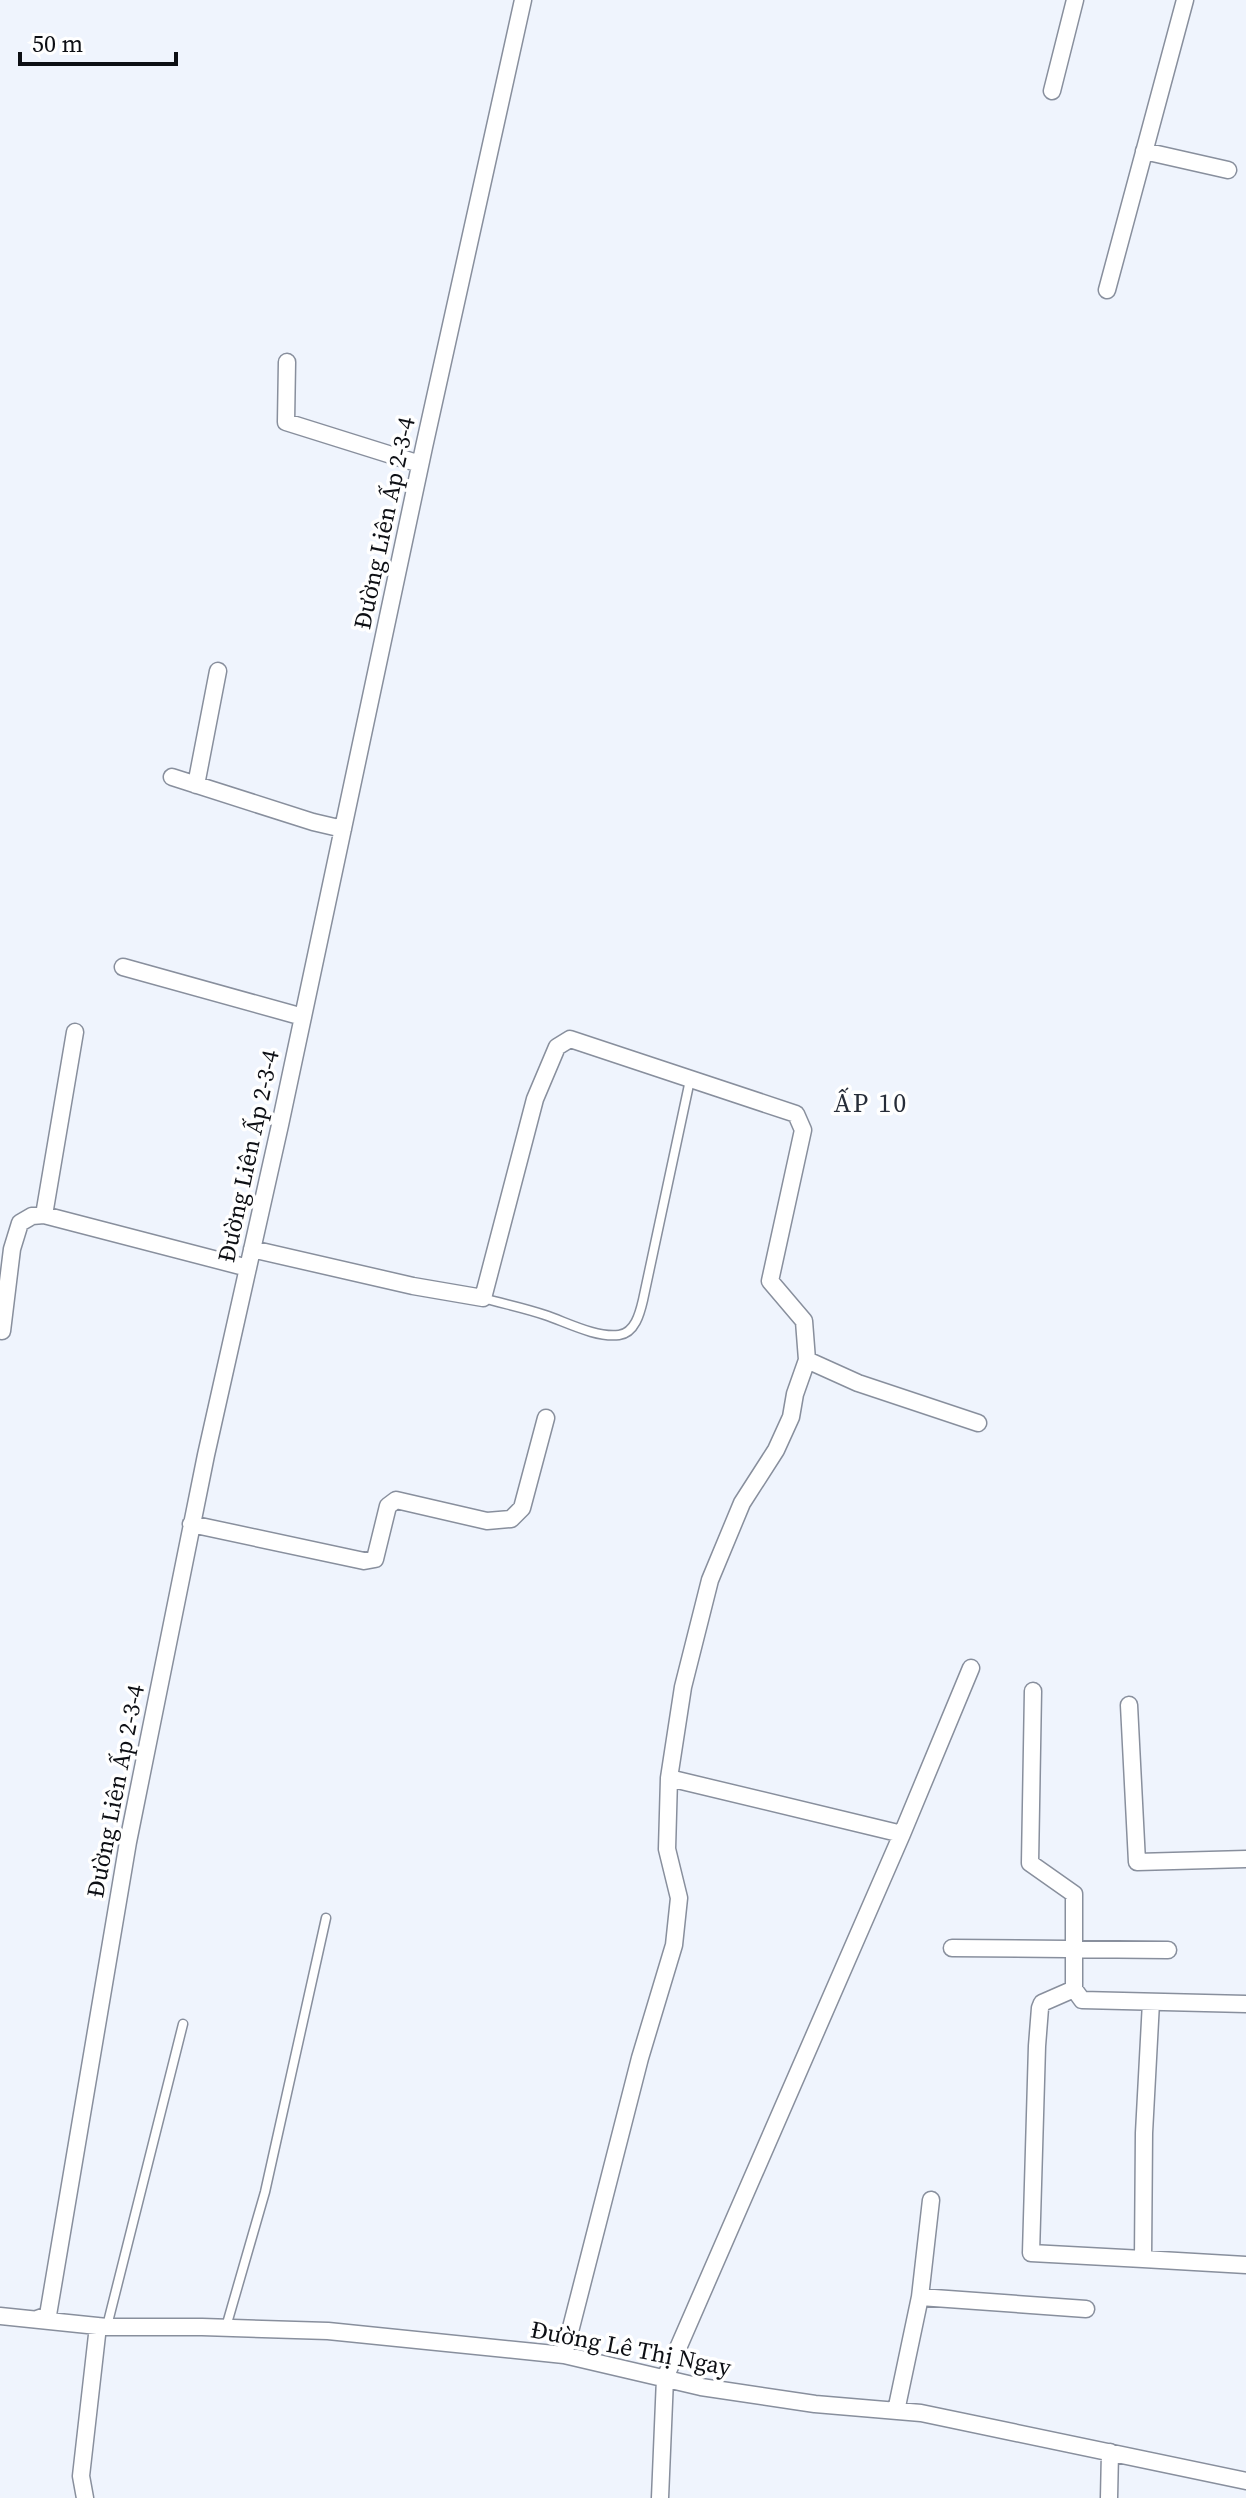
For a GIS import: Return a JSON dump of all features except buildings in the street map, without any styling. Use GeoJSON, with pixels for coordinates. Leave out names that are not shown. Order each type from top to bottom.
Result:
{"type":"FeatureCollection","features":[{"type":"Feature","properties":{"kind":"street","name":"Đường Liên Ấp 2-3-4"},"geometry":{"type":"LineString","coordinates":[[37,2319],[48,2315],[128,1837],[191,1524],[523,0]]}},
{"type":"Feature","properties":{"kind":"street"},"geometry":{"type":"LineString","coordinates":[[1052,91],[1075,0]]}},
{"type":"Feature","properties":{"kind":"street"},"geometry":{"type":"LineString","coordinates":[[1107,290],[1185,0]]}},
{"type":"Feature","properties":{"kind":"street"},"geometry":{"type":"LineString","coordinates":[[1144,151],[1228,170]]}},
{"type":"Feature","properties":{"kind":"street"},"geometry":{"type":"LineString","coordinates":[[287,362],[286,422],[420,464]]}},
{"type":"Feature","properties":{"kind":"street"},"geometry":{"type":"LineString","coordinates":[[196,785],[218,671]]}},
{"type":"Feature","properties":{"kind":"street"},"geometry":{"type":"LineString","coordinates":[[172,777],[343,829]]}},
{"type":"Feature","properties":{"kind":"street"},"geometry":{"type":"LineString","coordinates":[[123,967],[303,1017]]}},
{"type":"Feature","properties":{"kind":"street"},"geometry":{"type":"LineString","coordinates":[[44,1215],[75,1032]]}},
{"type":"Feature","properties":{"kind":"street"},"geometry":{"type":"LineString","coordinates":[[252,1249],[413,1286],[483,1298],[535,1099],[557,1047],[570,1039],[796,1114],[803,1130],[770,1281],[804,1321],[807,1360],[791,1417],[776,1450],[742,1503],[710,1580],[683,1687],[669,1778],[667,1849],[679,1898],[674,1945],[640,2058],[564,2355]]}},
{"type":"Feature","properties":{"kind":"street"},"geometry":{"type":"LineString","coordinates":[[2,1331],[12,1249],[20,1223],[32,1216],[44,1215],[248,1268]]}},
{"type":"Feature","properties":{"kind":"street"},"geometry":{"type":"LineString","coordinates":[[807,1360],[858,1383],[978,1423]]}},
{"type":"Feature","properties":{"kind":"street"},"geometry":{"type":"LineString","coordinates":[[191,1524],[364,1561],[375,1559],[388,1506],[396,1500],[487,1521],[511,1519],[522,1508],[546,1418]]}},
{"type":"Feature","properties":{"kind":"street"},"geometry":{"type":"LineString","coordinates":[[660,2498],[665,2378],[971,1668]]}},
{"type":"Feature","properties":{"kind":"street"},"geometry":{"type":"LineString","coordinates":[[1033,1691],[1030,1863],[1074,1894],[1074,1989],[1082,2000],[1246,2004]]}},
{"type":"Feature","properties":{"kind":"street"},"geometry":{"type":"LineString","coordinates":[[1129,1705],[1137,1862],[1246,1859]]}},
{"type":"Feature","properties":{"kind":"street"},"geometry":{"type":"LineString","coordinates":[[669,1778],[902,1834]]}},
{"type":"Feature","properties":{"kind":"street"},"geometry":{"type":"LineString","coordinates":[[952,1948],[1168,1950]]}},
{"type":"Feature","properties":{"kind":"street"},"geometry":{"type":"LineString","coordinates":[[1074,1989],[1042,2003],[1040,2008],[1031,2253],[1246,2265]]}},
{"type":"Feature","properties":{"kind":"street"},"geometry":{"type":"LineString","coordinates":[[1143,2259],[1144,2133],[1151,2002]]}},
{"type":"Feature","properties":{"kind":"street"},"geometry":{"type":"LineString","coordinates":[[896,2411],[920,2297],[931,2200]]}},
{"type":"Feature","properties":{"kind":"street"},"geometry":{"type":"LineString","coordinates":[[920,2297],[1086,2309]]}},
{"type":"Feature","properties":{"kind":"street","name":"Đường Lê Thị Ngay"},"geometry":{"type":"LineString","coordinates":[[0,2316],[103,2327],[328,2331],[564,2355],[701,2387],[815,2404],[921,2413],[1245,2479]]}},
{"type":"Feature","properties":{"kind":"street"},"geometry":{"type":"LineString","coordinates":[[85,2498],[81,2476],[103,2327]]}},
{"type":"Feature","properties":{"kind":"street"},"geometry":{"type":"LineString","coordinates":[[1109,2498],[1110,2452]]}},
{"type":"Feature","properties":{"kind":"lane"},"geometry":{"type":"LineString","coordinates":[[483,1298],[546,1315],[586,1331],[619,1335],[633,1326],[643,1300],[690,1080]]}},
{"type":"Feature","properties":{"kind":"lane"},"geometry":{"type":"LineString","coordinates":[[226,2328],[265,2192],[326,1918]]}},
{"type":"Feature","properties":{"kind":"lane"},"geometry":{"type":"LineString","coordinates":[[103,2327],[183,2024]]}},
{"type":"Feature","properties":{"kind":"district","name":"ẤP 10"},"geometry":{"type":"Point","coordinates":[871,1103]}}]}
